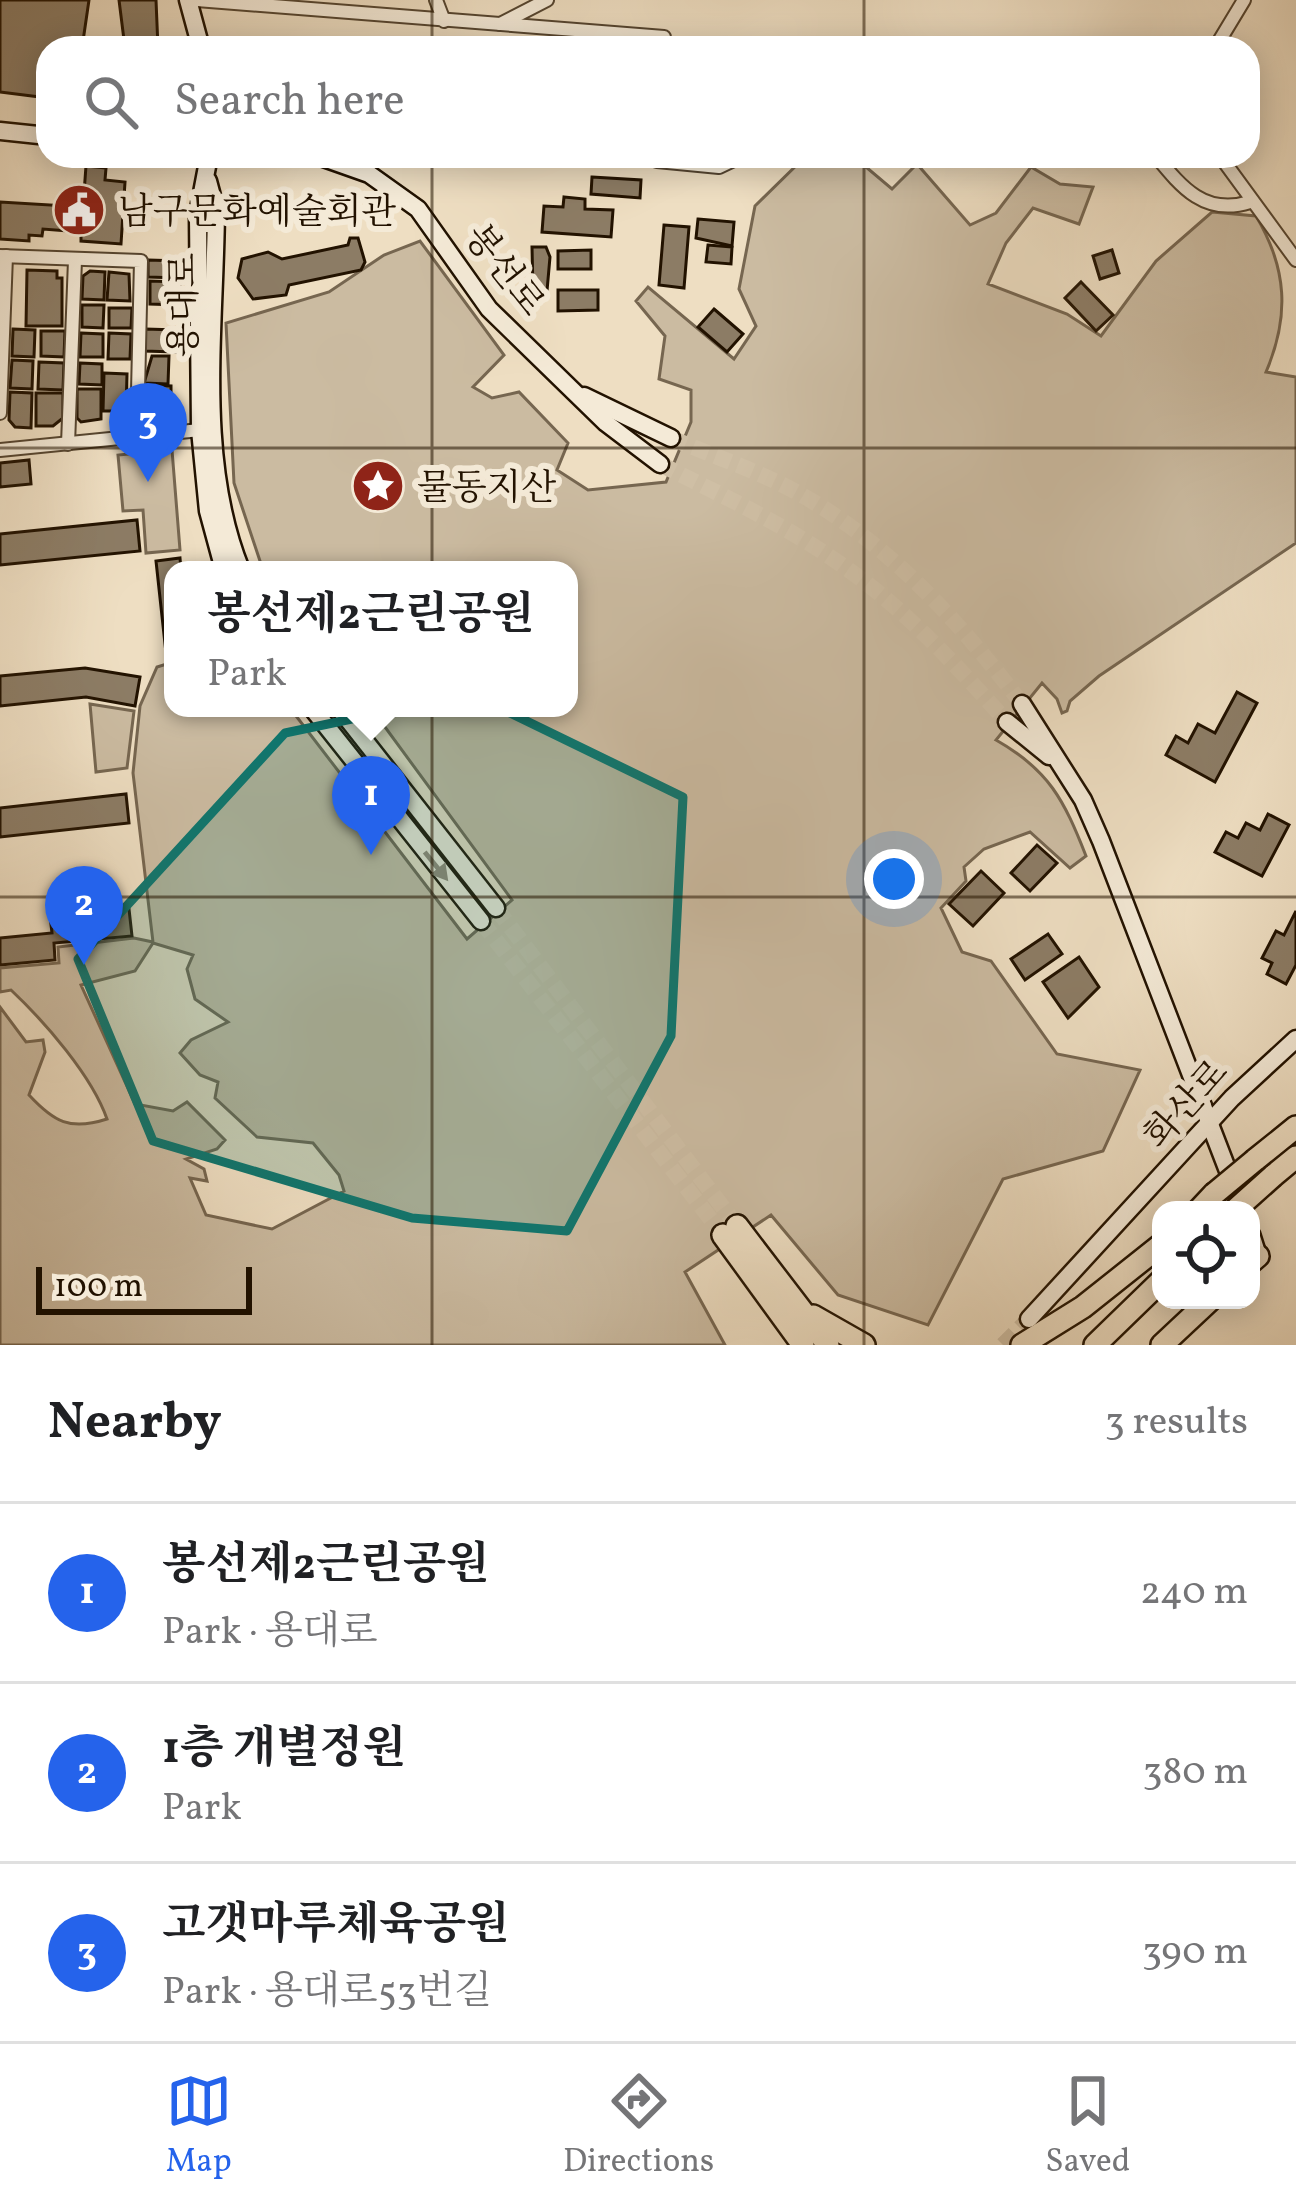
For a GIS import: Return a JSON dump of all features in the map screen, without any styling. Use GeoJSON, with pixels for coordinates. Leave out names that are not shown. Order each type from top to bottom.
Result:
{"type":"FeatureCollection","features":[{"type":"Feature","properties":{"kind":"highway"},"geometry":{"type":"LineString","coordinates":[[1208,1201],[1296,1126]]}},
{"type":"Feature","properties":{"kind":"highway"},"geometry":{"type":"LineString","coordinates":[[1248,1201],[1296,1157]]}},
{"type":"Feature","properties":{"kind":"highway"},"geometry":{"type":"LineString","coordinates":[[730,1231],[774,1290],[828,1345]]}},
{"type":"Feature","properties":{"kind":"highway"},"geometry":{"type":"LineString","coordinates":[[1022,1345],[1083,1307],[1152,1253]]}},
{"type":"Feature","properties":{"kind":"highway"},"geometry":{"type":"LineString","coordinates":[[1056,1345],[1152,1254]]}},
{"type":"Feature","properties":{"kind":"highway"},"geometry":{"type":"LineString","coordinates":[[774,1290],[788,1345]]}},
{"type":"Feature","properties":{"kind":"highway"},"geometry":{"type":"LineString","coordinates":[[774,1290],[803,1345]]}},
{"type":"Feature","properties":{"kind":"highway"},"geometry":{"type":"LineString","coordinates":[[774,1290],[864,1345]]}},
{"type":"Feature","properties":{"kind":"highway"},"geometry":{"type":"LineString","coordinates":[[1095,1345],[1152,1290]]}},
{"type":"Feature","properties":{"kind":"highway"},"geometry":{"type":"LineString","coordinates":[[1162,1345],[1200,1309]]}},
{"type":"Feature","properties":{"kind":"main road"},"geometry":{"type":"LineString","coordinates":[[188,0],[198,36]]}},
{"type":"Feature","properties":{"kind":"main road"},"geometry":{"type":"LineString","coordinates":[[0,131],[36,135]]}},
{"type":"Feature","properties":{"kind":"main road","name":"용대로"},"geometry":{"type":"LineString","coordinates":[[208,168],[216,211],[213,447],[219,501],[239,561]]}},
{"type":"Feature","properties":{"kind":"main road","name":"봉선로"},"geometry":{"type":"LineString","coordinates":[[350,168],[369,175],[418,209],[489,309],[619,435],[660,464]]}},
{"type":"Feature","properties":{"kind":"main road","name":"용대로"},"geometry":{"type":"LineString","coordinates":[[208,181],[199,214],[200,430],[208,511],[222,561]]}},
{"type":"Feature","properties":{"kind":"main road"},"geometry":{"type":"LineString","coordinates":[[578,393],[671,438]]}},
{"type":"Feature","properties":{"kind":"main road"},"geometry":{"type":"LineString","coordinates":[[1022,704],[1101,841],[1213,1122],[1236,1201]]}},
{"type":"Feature","properties":{"kind":"main road"},"geometry":{"type":"LineString","coordinates":[[319,717],[481,921]]}},
{"type":"Feature","properties":{"kind":"main road"},"geometry":{"type":"LineString","coordinates":[[346,717],[496,908]]}},
{"type":"Feature","properties":{"kind":"main road"},"geometry":{"type":"LineString","coordinates":[[1007,722],[1059,765]]}},
{"type":"Feature","properties":{"kind":"main road","name":"화산로"},"geometry":{"type":"LineString","coordinates":[[1029,1319],[1268,1061],[1296,1040]]}},
{"type":"Feature","properties":{"kind":"street"},"geometry":{"type":"LineString","coordinates":[[197,0],[650,36]]}},
{"type":"Feature","properties":{"kind":"street"},"geometry":{"type":"LineString","coordinates":[[436,0],[444,21]]}},
{"type":"Feature","properties":{"kind":"street"},"geometry":{"type":"LineString","coordinates":[[499,25],[547,0]]}},
{"type":"Feature","properties":{"kind":"street"},"geometry":{"type":"LineString","coordinates":[[1222,36],[1244,0]]}},
{"type":"Feature","properties":{"kind":"street"},"geometry":{"type":"LineString","coordinates":[[1168,168],[1200,201],[1229,208],[1250,202]]}},
{"type":"Feature","properties":{"kind":"street"},"geometry":{"type":"LineString","coordinates":[[1228,168],[1296,260]]}},
{"type":"Feature","properties":{"kind":"street"},"geometry":{"type":"LineString","coordinates":[[0,413],[3,256],[141,261],[137,435]]}},
{"type":"Feature","properties":{"kind":"street"},"geometry":{"type":"LineString","coordinates":[[68,444],[75,260]]}},
{"type":"Feature","properties":{"kind":"street"},"geometry":{"type":"LineString","coordinates":[[0,450],[200,430]]}},
{"type":"Feature","properties":{"kind":"highlighted area"},"geometry":{"type":"Polygon","coordinates":[[[471,694],[683,797],[671,1036],[567,1231],[412,1218],[153,1141],[78,959],[285,733],[471,694]]]}},
{"type":"Feature","properties":{"kind":"shaded area"},"geometry":{"type":"Polygon","coordinates":[[[794,168],[867,168],[892,189],[913,168],[920,168],[970,225],[996,213],[1030,168],[1060,184],[1093,187],[1079,224],[1033,208],[1006,243],[988,284],[1067,314],[1101,336],[1156,261],[1212,212],[1256,216],[1266,235],[1279,273],[1282,312],[1266,372],[1296,377],[1296,543],[1099,676],[1070,701],[1067,711],[1062,713],[1057,699],[1042,683],[996,740],[1029,763],[1053,788],[1086,856],[1070,868],[1030,832],[984,849],[964,867],[966,881],[941,908],[962,952],[991,961],[1057,1054],[1140,1070],[1103,1151],[1003,1179],[928,1325],[838,1295],[771,1215],[685,1272],[725,1345],[0,1345],[0,1007],[26,1042],[43,1040],[45,1052],[29,1095],[63,1122],[107,1119],[79,1068],[52,1034],[11,990],[0,992],[0,968],[59,963],[58,947],[134,938],[153,942],[133,773],[140,706],[157,667],[164,665],[164,717],[297,717],[467,939],[512,900],[378,717],[578,717],[578,561],[260,561],[234,483],[226,323],[329,292],[384,255],[420,241],[504,355],[473,387],[492,398],[519,392],[568,443],[557,470],[588,490],[666,482],[691,422],[691,390],[659,379],[665,336],[636,301],[648,287],[734,359],[756,326],[739,289],[755,206],[794,168]],[[153,943],[135,971],[81,985],[135,1104],[173,1111],[187,1102],[225,1140],[217,1149],[186,1159],[204,1169],[207,1181],[190,1178],[206,1215],[272,1229],[344,1191],[339,1175],[313,1143],[257,1137],[215,1098],[218,1082],[200,1075],[180,1053],[191,1040],[228,1022],[195,999],[187,969],[193,955],[153,943]]]}},
{"type":"Feature","properties":{"kind":"shaded area"},"geometry":{"type":"Polygon","coordinates":[[[172,450],[180,550],[146,553],[143,510],[123,511],[118,455],[172,450]]]}},
{"type":"Feature","properties":{"kind":"shaded area"},"geometry":{"type":"Polygon","coordinates":[[[90,704],[134,711],[127,768],[96,772],[90,704]]]}},
{"type":"Feature","properties":{"kind":"building"},"geometry":{"type":"Polygon","coordinates":[[[0,0],[89,0],[84,36],[36,36],[36,96],[0,92],[0,0]]]}},
{"type":"Feature","properties":{"kind":"building"},"geometry":{"type":"Polygon","coordinates":[[[119,0],[156,0],[158,36],[124,36],[119,0]]]}},
{"type":"Feature","properties":{"kind":"building"},"geometry":{"type":"Polygon","coordinates":[[[86,168],[106,168],[105,180],[125,182],[121,244],[81,241],[81,232],[43,229],[42,236],[29,235],[29,241],[0,239],[0,202],[83,207],[86,168]]]}},
{"type":"Feature","properties":{"kind":"building"},"geometry":{"type":"Polygon","coordinates":[[[592,177],[641,180],[640,198],[591,194],[592,177]]]}},
{"type":"Feature","properties":{"kind":"building"},"geometry":{"type":"Polygon","coordinates":[[[564,197],[585,199],[585,209],[613,210],[611,237],[542,232],[544,206],[563,207],[564,197]]]}},
{"type":"Feature","properties":{"kind":"building"},"geometry":{"type":"Polygon","coordinates":[[[698,219],[734,222],[732,246],[696,238],[698,219]]]}},
{"type":"Feature","properties":{"kind":"building"},"geometry":{"type":"Polygon","coordinates":[[[664,225],[689,227],[684,288],[659,285],[664,225]]]}},
{"type":"Feature","properties":{"kind":"building"},"geometry":{"type":"Polygon","coordinates":[[[350,238],[358,238],[365,262],[361,270],[289,285],[286,295],[253,299],[238,278],[242,259],[268,252],[282,259],[348,245],[350,238]]]}},
{"type":"Feature","properties":{"kind":"building"},"geometry":{"type":"Polygon","coordinates":[[[708,245],[732,247],[731,264],[706,262],[708,245]]]}},
{"type":"Feature","properties":{"kind":"building"},"geometry":{"type":"Polygon","coordinates":[[[532,247],[546,247],[550,257],[547,291],[533,292],[532,247]]]}},
{"type":"Feature","properties":{"kind":"building"},"geometry":{"type":"Polygon","coordinates":[[[591,250],[591,269],[558,269],[558,251],[591,250]]]}},
{"type":"Feature","properties":{"kind":"building"},"geometry":{"type":"Polygon","coordinates":[[[1112,250],[1119,273],[1100,279],[1093,256],[1112,250]]]}},
{"type":"Feature","properties":{"kind":"building"},"geometry":{"type":"Polygon","coordinates":[[[148,260],[180,261],[179,278],[148,277],[148,260]]]}},
{"type":"Feature","properties":{"kind":"building"},"geometry":{"type":"Polygon","coordinates":[[[27,270],[57,271],[57,278],[62,278],[62,326],[26,326],[27,270]]]}},
{"type":"Feature","properties":{"kind":"building"},"geometry":{"type":"Polygon","coordinates":[[[90,271],[105,272],[104,300],[82,299],[83,276],[90,271]]]}},
{"type":"Feature","properties":{"kind":"building"},"geometry":{"type":"Polygon","coordinates":[[[109,272],[129,274],[130,301],[107,300],[109,272]]]}},
{"type":"Feature","properties":{"kind":"building"},"geometry":{"type":"Polygon","coordinates":[[[150,281],[180,282],[179,305],[150,304],[150,281]]]}},
{"type":"Feature","properties":{"kind":"building"},"geometry":{"type":"Polygon","coordinates":[[[1081,282],[1113,315],[1096,331],[1065,298],[1081,282]]]}},
{"type":"Feature","properties":{"kind":"building"},"geometry":{"type":"Polygon","coordinates":[[[558,290],[598,290],[598,310],[558,311],[558,290]]]}},
{"type":"Feature","properties":{"kind":"building"},"geometry":{"type":"Polygon","coordinates":[[[82,305],[104,305],[103,328],[82,327],[82,305]]]}},
{"type":"Feature","properties":{"kind":"building"},"geometry":{"type":"Polygon","coordinates":[[[109,308],[132,308],[131,328],[109,328],[109,308]]]}},
{"type":"Feature","properties":{"kind":"building"},"geometry":{"type":"Polygon","coordinates":[[[714,309],[743,334],[727,352],[698,327],[714,309]]]}},
{"type":"Feature","properties":{"kind":"building"},"geometry":{"type":"Polygon","coordinates":[[[13,329],[35,330],[34,357],[12,356],[13,329]]]}},
{"type":"Feature","properties":{"kind":"building"},"geometry":{"type":"Polygon","coordinates":[[[145,329],[177,330],[176,352],[144,351],[145,329]]]}},
{"type":"Feature","properties":{"kind":"building"},"geometry":{"type":"Polygon","coordinates":[[[41,331],[65,331],[64,357],[41,356],[41,331]]]}},
{"type":"Feature","properties":{"kind":"building"},"geometry":{"type":"Polygon","coordinates":[[[81,333],[103,334],[103,357],[80,357],[81,333]]]}},
{"type":"Feature","properties":{"kind":"building"},"geometry":{"type":"Polygon","coordinates":[[[109,333],[131,334],[130,359],[108,359],[109,333]]]}},
{"type":"Feature","properties":{"kind":"building"},"geometry":{"type":"Polygon","coordinates":[[[152,356],[169,356],[168,384],[144,383],[152,356]]]}},
{"type":"Feature","properties":{"kind":"building"},"geometry":{"type":"Polygon","coordinates":[[[12,360],[33,361],[32,389],[10,388],[12,360]]]}},
{"type":"Feature","properties":{"kind":"building"},"geometry":{"type":"Polygon","coordinates":[[[39,362],[64,363],[63,390],[38,389],[39,362]]]}},
{"type":"Feature","properties":{"kind":"building"},"geometry":{"type":"Polygon","coordinates":[[[80,363],[102,364],[102,385],[79,384],[80,363]]]}},
{"type":"Feature","properties":{"kind":"building"},"geometry":{"type":"Polygon","coordinates":[[[104,373],[127,374],[126,411],[103,411],[104,373]]]}},
{"type":"Feature","properties":{"kind":"building"},"geometry":{"type":"Polygon","coordinates":[[[143,385],[171,386],[171,400],[158,414],[143,407],[143,385]]]}},
{"type":"Feature","properties":{"kind":"building"},"geometry":{"type":"Polygon","coordinates":[[[77,389],[101,389],[101,419],[81,422],[77,418],[77,389]]]}},
{"type":"Feature","properties":{"kind":"building"},"geometry":{"type":"Polygon","coordinates":[[[10,392],[32,393],[31,428],[15,427],[9,420],[10,392]]]}},
{"type":"Feature","properties":{"kind":"building"},"geometry":{"type":"Polygon","coordinates":[[[36,393],[63,393],[63,418],[53,426],[36,426],[36,393]]]}},
{"type":"Feature","properties":{"kind":"building"},"geometry":{"type":"Polygon","coordinates":[[[29,460],[31,484],[0,487],[0,463],[29,460]]]}},
{"type":"Feature","properties":{"kind":"building"},"geometry":{"type":"Polygon","coordinates":[[[137,520],[140,551],[0,565],[0,534],[137,520]]]}},
{"type":"Feature","properties":{"kind":"building"},"geometry":{"type":"Polygon","coordinates":[[[180,558],[164,561],[164,635],[156,561],[180,558]]]}},
{"type":"Feature","properties":{"kind":"building"},"geometry":{"type":"Polygon","coordinates":[[[85,668],[140,677],[135,706],[86,697],[0,706],[0,676],[85,668]]]}},
{"type":"Feature","properties":{"kind":"building"},"geometry":{"type":"Polygon","coordinates":[[[1237,692],[1257,703],[1215,782],[1166,755],[1176,736],[1188,743],[1198,724],[1215,733],[1237,692]]]}},
{"type":"Feature","properties":{"kind":"building"},"geometry":{"type":"Polygon","coordinates":[[[126,794],[129,823],[0,837],[0,808],[126,794]]]}},
{"type":"Feature","properties":{"kind":"building"},"geometry":{"type":"Polygon","coordinates":[[[1268,814],[1289,825],[1262,876],[1215,852],[1226,832],[1238,838],[1246,823],[1260,830],[1268,814]]]}},
{"type":"Feature","properties":{"kind":"building"},"geometry":{"type":"Polygon","coordinates":[[[1037,845],[1057,863],[1030,891],[1011,873],[1037,845]]]}},
{"type":"Feature","properties":{"kind":"building"},"geometry":{"type":"Polygon","coordinates":[[[981,871],[1004,893],[973,926],[949,904],[981,871]]]}},
{"type":"Feature","properties":{"kind":"building"},"geometry":{"type":"Polygon","coordinates":[[[129,909],[132,936],[54,943],[55,960],[0,965],[0,938],[52,933],[50,916],[129,909]]]}},
{"type":"Feature","properties":{"kind":"building"},"geometry":{"type":"Polygon","coordinates":[[[1296,911],[1296,965],[1286,984],[1267,974],[1272,963],[1262,958],[1276,931],[1284,935],[1296,911]]]}},
{"type":"Feature","properties":{"kind":"building"},"geometry":{"type":"Polygon","coordinates":[[[1048,934],[1062,954],[1025,980],[1011,959],[1048,934]]]}},
{"type":"Feature","properties":{"kind":"building"},"geometry":{"type":"Polygon","coordinates":[[[1079,957],[1099,987],[1068,1018],[1043,982],[1079,957]]]}},
{"type":"Feature","properties":{"kind":"tunnel"},"geometry":{"type":"LineString","coordinates":[[671,438],[783,485],[852,528],[944,610],[1022,704]]}},
{"type":"Feature","properties":{"kind":"tunnel"},"geometry":{"type":"LineString","coordinates":[[660,464],[778,525],[846,568],[911,621],[1007,722]]}},
{"type":"Feature","properties":{"kind":"tunnel"},"geometry":{"type":"LineString","coordinates":[[496,908],[737,1226]]}},
{"type":"Feature","properties":{"kind":"tunnel"},"geometry":{"type":"LineString","coordinates":[[481,921],[723,1235]]}},
{"type":"Feature","properties":{"kind":"tunnel"},"geometry":{"type":"LineString","coordinates":[[1003,1345],[1029,1319]]}},
{"type":"Feature","properties":{"kind":"place","name":"남구문화예술회관"},"geometry":{"type":"Point","coordinates":[79,210]}},
{"type":"Feature","properties":{"kind":"place","name":"고갯마루체육공원"},"geometry":{"type":"Point","coordinates":[148,482]}},
{"type":"Feature","properties":{"kind":"place","name":"물동지산"},"geometry":{"type":"Point","coordinates":[378,486]}},
{"type":"Feature","properties":{"kind":"place","name":"봉선제2근린공원"},"geometry":{"type":"Point","coordinates":[371,855]}},
{"type":"Feature","properties":{"kind":"place","name":"1층 개별정원"},"geometry":{"type":"Point","coordinates":[84,965]}}]}
